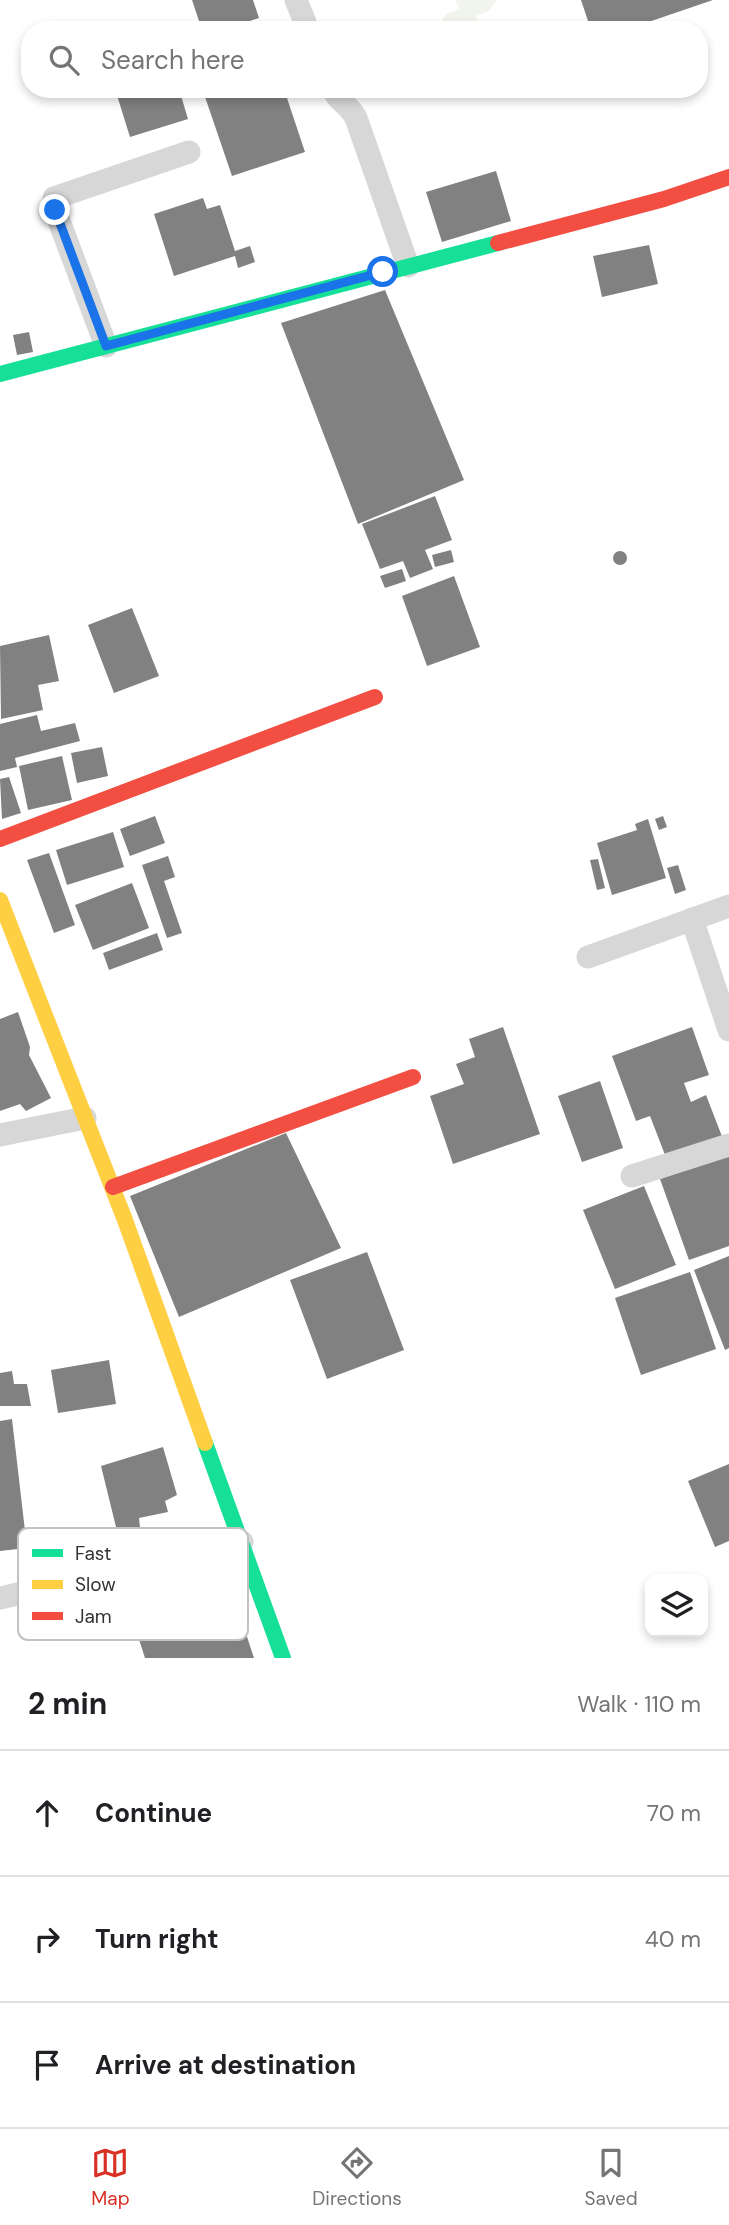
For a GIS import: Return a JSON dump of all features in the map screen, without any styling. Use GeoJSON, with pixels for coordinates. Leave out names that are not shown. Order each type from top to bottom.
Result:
{"type":"FeatureCollection","features":[{"type":"Feature","properties":{"kind":"street"},"geometry":{"type":"LineString","coordinates":[[296,0],[304,21]]}},
{"type":"Feature","properties":{"kind":"street"},"geometry":{"type":"LineString","coordinates":[[338,98],[350,106],[356,118],[408,265]]}},
{"type":"Feature","properties":{"kind":"street"},"geometry":{"type":"LineString","coordinates":[[106,346],[55,210],[54,198],[189,152]]}},
{"type":"Feature","properties":{"kind":"street"},"geometry":{"type":"LineString","coordinates":[[0,374],[664,199],[729,177]]}},
{"type":"Feature","properties":{"kind":"street"},"geometry":{"type":"LineString","coordinates":[[0,839],[375,697]]}},
{"type":"Feature","properties":{"kind":"street"},"geometry":{"type":"LineString","coordinates":[[0,900],[113,1187],[237,1528]]}},
{"type":"Feature","properties":{"kind":"street"},"geometry":{"type":"LineString","coordinates":[[588,957],[729,905]]}},
{"type":"Feature","properties":{"kind":"street"},"geometry":{"type":"LineString","coordinates":[[692,919],[729,1030]]}},
{"type":"Feature","properties":{"kind":"street"},"geometry":{"type":"LineString","coordinates":[[113,1187],[413,1077]]}},
{"type":"Feature","properties":{"kind":"street"},"geometry":{"type":"LineString","coordinates":[[0,1135],[85,1118]]}},
{"type":"Feature","properties":{"kind":"street"},"geometry":{"type":"LineString","coordinates":[[632,1175],[729,1145]]}},
{"type":"Feature","properties":{"kind":"street"},"geometry":{"type":"LineString","coordinates":[[248,1559],[283,1658]]}},
{"type":"Feature","properties":{"kind":"street"},"geometry":{"type":"LineString","coordinates":[[0,1598],[18,1594]]}},
{"type":"Feature","properties":{"kind":"shaded area"},"geometry":{"type":"Polygon","coordinates":[[[455,0],[497,0],[489,11],[476,16],[478,21],[442,21],[446,14],[460,9],[455,0]]]}},
{"type":"Feature","properties":{"kind":"building"},"geometry":{"type":"Polygon","coordinates":[[[192,0],[253,0],[259,18],[250,21],[199,21],[192,0]]]}},
{"type":"Feature","properties":{"kind":"building"},"geometry":{"type":"Polygon","coordinates":[[[581,0],[713,0],[651,21],[588,21],[581,0]]]}},
{"type":"Feature","properties":{"kind":"building"},"geometry":{"type":"Polygon","coordinates":[[[118,98],[182,98],[188,119],[130,137],[118,98]]]}},
{"type":"Feature","properties":{"kind":"building"},"geometry":{"type":"Polygon","coordinates":[[[205,98],[287,98],[305,152],[232,176],[205,98]]]}},
{"type":"Feature","properties":{"kind":"building"},"geometry":{"type":"Polygon","coordinates":[[[496,171],[511,221],[442,242],[426,192],[496,171]]]}},
{"type":"Feature","properties":{"kind":"building"},"geometry":{"type":"Polygon","coordinates":[[[203,198],[207,209],[220,205],[235,251],[250,246],[255,262],[238,268],[235,256],[174,276],[154,214],[203,198]]]}},
{"type":"Feature","properties":{"kind":"building"},"geometry":{"type":"Polygon","coordinates":[[[649,245],[658,284],[602,297],[593,256],[649,245]]]}},
{"type":"Feature","properties":{"kind":"building"},"geometry":{"type":"Polygon","coordinates":[[[385,290],[464,480],[358,524],[281,323],[385,290]]]}},
{"type":"Feature","properties":{"kind":"building"},"geometry":{"type":"Polygon","coordinates":[[[29,332],[33,352],[17,355],[13,335],[29,332]]]}},
{"type":"Feature","properties":{"kind":"building"},"geometry":{"type":"Polygon","coordinates":[[[435,496],[452,540],[425,550],[433,569],[410,578],[403,561],[380,569],[362,524],[435,496]]]}},
{"type":"Feature","properties":{"kind":"building"},"geometry":{"type":"Polygon","coordinates":[[[451,550],[454,562],[435,567],[432,555],[451,550]]]}},
{"type":"Feature","properties":{"kind":"building"},"geometry":{"type":"Polygon","coordinates":[[[620,551],[625,553],[625,563],[620,565],[615,563],[613,558],[615,553],[620,551]]]}},
{"type":"Feature","properties":{"kind":"building"},"geometry":{"type":"Polygon","coordinates":[[[402,569],[406,581],[385,588],[380,576],[402,569]]]}},
{"type":"Feature","properties":{"kind":"building"},"geometry":{"type":"Polygon","coordinates":[[[454,576],[480,647],[427,666],[402,596],[454,576]]]}},
{"type":"Feature","properties":{"kind":"building"},"geometry":{"type":"Polygon","coordinates":[[[132,608],[159,676],[114,693],[88,625],[132,608]]]}},
{"type":"Feature","properties":{"kind":"building"},"geometry":{"type":"Polygon","coordinates":[[[49,635],[59,681],[38,685],[43,710],[1,719],[0,646],[49,635]]]}},
{"type":"Feature","properties":{"kind":"building"},"geometry":{"type":"Polygon","coordinates":[[[37,715],[41,731],[75,723],[80,741],[15,758],[17,767],[0,771],[0,724],[37,715]]]}},
{"type":"Feature","properties":{"kind":"building"},"geometry":{"type":"Polygon","coordinates":[[[102,747],[108,776],[77,783],[71,753],[102,747]]]}},
{"type":"Feature","properties":{"kind":"building"},"geometry":{"type":"Polygon","coordinates":[[[62,756],[72,800],[28,810],[19,766],[62,756]]]}},
{"type":"Feature","properties":{"kind":"building"},"geometry":{"type":"Polygon","coordinates":[[[9,777],[21,813],[2,819],[0,779],[9,777]]]}},
{"type":"Feature","properties":{"kind":"building"},"geometry":{"type":"Polygon","coordinates":[[[155,816],[165,843],[130,856],[120,829],[155,816]]]}},
{"type":"Feature","properties":{"kind":"building"},"geometry":{"type":"Polygon","coordinates":[[[663,816],[667,827],[659,830],[655,819],[663,816]]]}},
{"type":"Feature","properties":{"kind":"building"},"geometry":{"type":"Polygon","coordinates":[[[648,819],[666,878],[612,895],[597,843],[637,830],[635,824],[648,819]]]}},
{"type":"Feature","properties":{"kind":"building"},"geometry":{"type":"Polygon","coordinates":[[[113,832],[124,867],[67,885],[56,850],[113,832]]]}},
{"type":"Feature","properties":{"kind":"building"},"geometry":{"type":"Polygon","coordinates":[[[49,853],[75,925],[54,933],[27,860],[49,853]]]}},
{"type":"Feature","properties":{"kind":"building"},"geometry":{"type":"Polygon","coordinates":[[[168,856],[175,877],[164,881],[182,933],[167,938],[142,865],[168,856]]]}},
{"type":"Feature","properties":{"kind":"building"},"geometry":{"type":"Polygon","coordinates":[[[598,859],[605,888],[597,890],[590,860],[598,859]]]}},
{"type":"Feature","properties":{"kind":"building"},"geometry":{"type":"Polygon","coordinates":[[[678,865],[686,890],[675,894],[667,868],[678,865]]]}},
{"type":"Feature","properties":{"kind":"building"},"geometry":{"type":"Polygon","coordinates":[[[132,883],[149,928],[93,950],[75,905],[132,883]]]}},
{"type":"Feature","properties":{"kind":"building"},"geometry":{"type":"Polygon","coordinates":[[[157,933],[163,950],[109,970],[103,953],[157,933]]]}},
{"type":"Feature","properties":{"kind":"building"},"geometry":{"type":"Polygon","coordinates":[[[18,1012],[30,1047],[29,1055],[51,1098],[26,1111],[20,1104],[0,1111],[0,1019],[18,1012]]]}},
{"type":"Feature","properties":{"kind":"building"},"geometry":{"type":"Polygon","coordinates":[[[503,1027],[540,1134],[453,1164],[430,1096],[464,1084],[456,1064],[475,1057],[469,1039],[503,1027]]]}},
{"type":"Feature","properties":{"kind":"building"},"geometry":{"type":"Polygon","coordinates":[[[692,1027],[709,1075],[684,1083],[691,1102],[706,1095],[723,1139],[667,1160],[650,1116],[636,1121],[612,1056],[692,1027]]]}},
{"type":"Feature","properties":{"kind":"building"},"geometry":{"type":"Polygon","coordinates":[[[600,1081],[623,1148],[582,1162],[558,1096],[600,1081]]]}},
{"type":"Feature","properties":{"kind":"building"},"geometry":{"type":"Polygon","coordinates":[[[286,1133],[341,1248],[179,1317],[130,1196],[286,1133]]]}},
{"type":"Feature","properties":{"kind":"building"},"geometry":{"type":"Polygon","coordinates":[[[729,1154],[729,1246],[689,1260],[660,1179],[729,1154]]]}},
{"type":"Feature","properties":{"kind":"building"},"geometry":{"type":"Polygon","coordinates":[[[644,1186],[676,1265],[615,1289],[583,1210],[644,1186]]]}},
{"type":"Feature","properties":{"kind":"building"},"geometry":{"type":"Polygon","coordinates":[[[367,1252],[404,1350],[327,1379],[290,1280],[367,1252]]]}},
{"type":"Feature","properties":{"kind":"building"},"geometry":{"type":"Polygon","coordinates":[[[729,1256],[729,1348],[725,1350],[694,1270],[729,1256]]]}},
{"type":"Feature","properties":{"kind":"building"},"geometry":{"type":"Polygon","coordinates":[[[690,1272],[716,1349],[641,1375],[615,1298],[690,1272]]]}},
{"type":"Feature","properties":{"kind":"building"},"geometry":{"type":"Polygon","coordinates":[[[109,1360],[116,1404],[58,1413],[51,1370],[109,1360]]]}},
{"type":"Feature","properties":{"kind":"building"},"geometry":{"type":"Polygon","coordinates":[[[12,1371],[14,1384],[27,1384],[31,1406],[0,1406],[0,1373],[12,1371]]]}},
{"type":"Feature","properties":{"kind":"building"},"geometry":{"type":"Polygon","coordinates":[[[12,1419],[25,1528],[18,1528],[18,1549],[0,1551],[0,1421],[12,1419]]]}},
{"type":"Feature","properties":{"kind":"building"},"geometry":{"type":"Polygon","coordinates":[[[163,1447],[177,1495],[165,1501],[168,1512],[139,1518],[140,1527],[116,1528],[101,1466],[163,1447]]]}},
{"type":"Feature","properties":{"kind":"building"},"geometry":{"type":"Polygon","coordinates":[[[729,1464],[729,1541],[715,1547],[688,1481],[729,1464]]]}},
{"type":"Feature","properties":{"kind":"building"},"geometry":{"type":"Polygon","coordinates":[[[139,1640],[248,1640],[254,1658],[145,1658],[139,1640]]]}},
{"type":"Feature","properties":{"kind":"traffic: fast"},"geometry":{"type":"LineString","coordinates":[[0,374],[498,243]]}},
{"type":"Feature","properties":{"kind":"traffic: fast"},"geometry":{"type":"LineString","coordinates":[[205,1443],[236,1528]]}},
{"type":"Feature","properties":{"kind":"traffic: fast"},"geometry":{"type":"LineString","coordinates":[[248,1562],[283,1658]]}},
{"type":"Feature","properties":{"kind":"traffic: slow"},"geometry":{"type":"LineString","coordinates":[[0,900],[125,1220],[205,1443]]}},
{"type":"Feature","properties":{"kind":"traffic: jam"},"geometry":{"type":"LineString","coordinates":[[498,243],[664,199],[729,177]]}},
{"type":"Feature","properties":{"kind":"traffic: jam"},"geometry":{"type":"LineString","coordinates":[[0,839],[375,697]]}},
{"type":"Feature","properties":{"kind":"traffic: jam"},"geometry":{"type":"LineString","coordinates":[[113,1187],[413,1077]]}},
{"type":"Feature","properties":{"kind":"route"},"geometry":{"type":"LineString","coordinates":[[55,210],[106,346],[383,272]]}}]}
